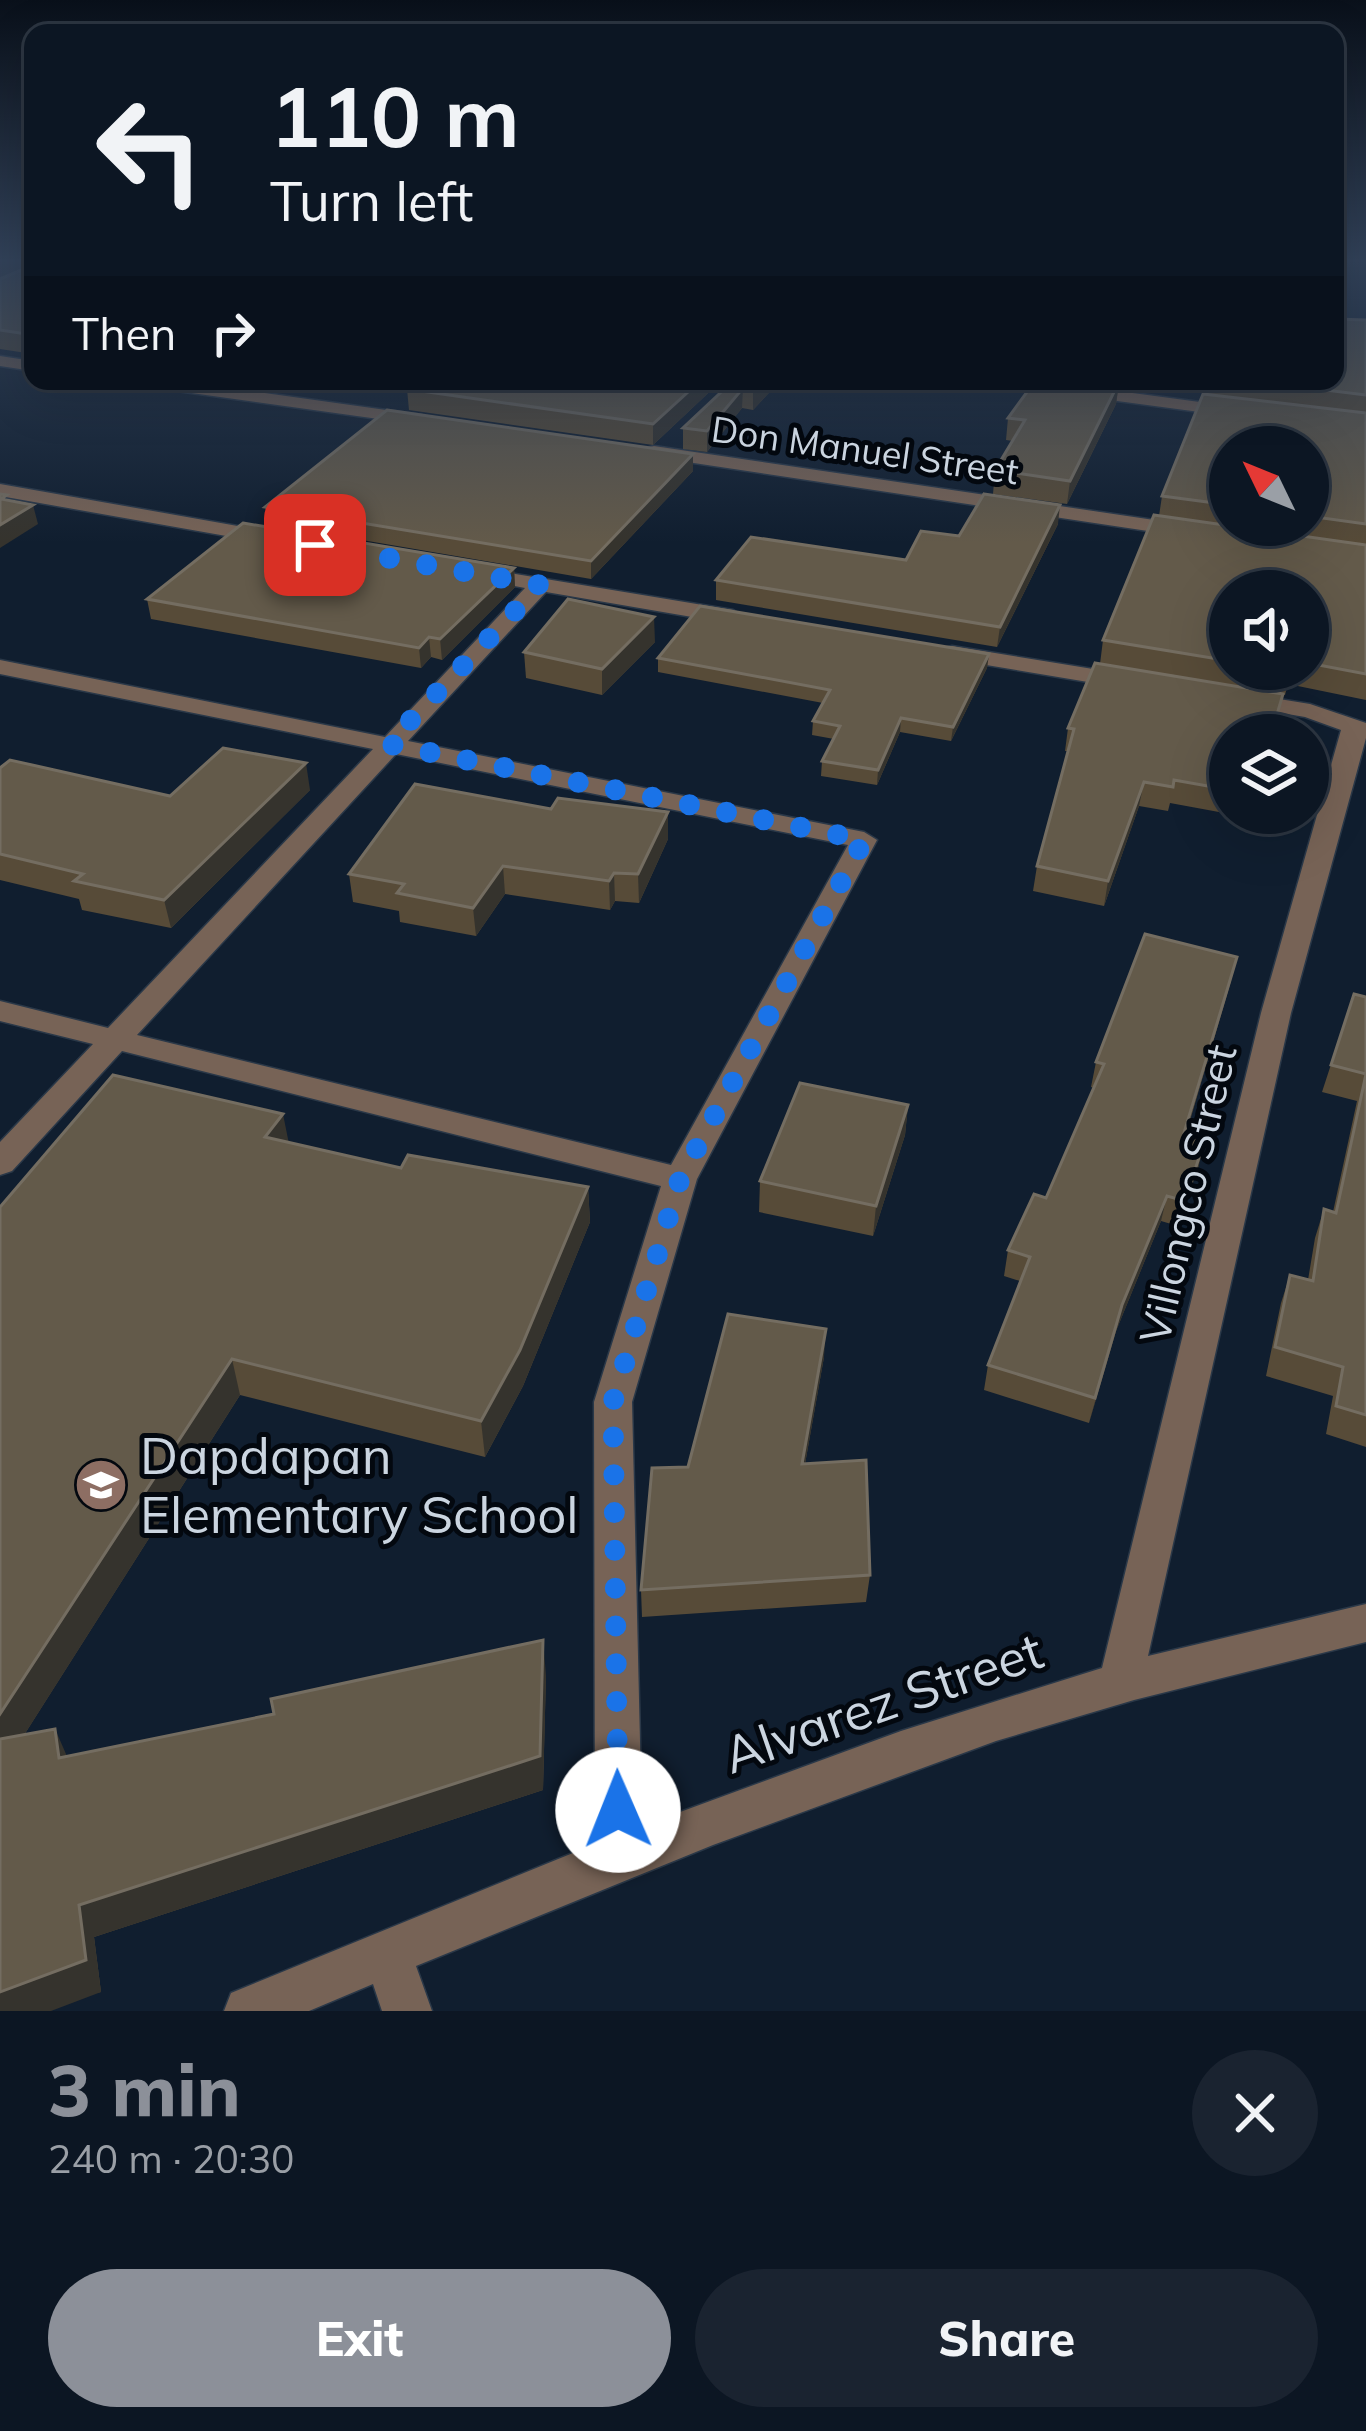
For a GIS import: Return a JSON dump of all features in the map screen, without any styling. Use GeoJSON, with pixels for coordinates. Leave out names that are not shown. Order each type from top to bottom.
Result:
{"type":"FeatureCollection","features":[{"type":"Feature","properties":{"kind":"street"},"geometry":{"type":"LineString","coordinates":[[225,390],[433,422]]}},
{"type":"Feature","properties":{"kind":"street"},"geometry":{"type":"LineString","coordinates":[[1072,390],[1259,415]]}},
{"type":"Feature","properties":{"kind":"street","name":"Don Manuel Street"},"geometry":{"type":"LineString","coordinates":[[639,450],[669,446],[1202,533]]}},
{"type":"Feature","properties":{"kind":"street"},"geometry":{"type":"LineString","coordinates":[[0,490],[305,544]]}},
{"type":"Feature","properties":{"kind":"street"},"geometry":{"type":"LineString","coordinates":[[446,568],[750,619]]}},
{"type":"Feature","properties":{"kind":"street"},"geometry":{"type":"LineString","coordinates":[[0,1163],[540,585]]}},
{"type":"Feature","properties":{"kind":"street"},"geometry":{"type":"LineString","coordinates":[[936,650],[1146,685]]}},
{"type":"Feature","properties":{"kind":"street"},"geometry":{"type":"LineString","coordinates":[[0,667],[864,840],[680,1179],[613,1402],[619,1856]]}},
{"type":"Feature","properties":{"kind":"street"},"geometry":{"type":"LineString","coordinates":[[1216,696],[1310,711],[1360,730]]}},
{"type":"Feature","properties":{"kind":"street","name":"Villongco Street"},"geometry":{"type":"LineString","coordinates":[[1120,1683],[1276,1013],[1360,730]]}},
{"type":"Feature","properties":{"kind":"street"},"geometry":{"type":"LineString","coordinates":[[0,1012],[680,1179]]}},
{"type":"Feature","properties":{"kind":"street","name":"Alvarez Street"},"geometry":{"type":"LineString","coordinates":[[249,2011],[619,1856],[996,1720],[1120,1683],[1366,1623]]}},
{"type":"Feature","properties":{"kind":"street"},"geometry":{"type":"LineString","coordinates":[[387,1953],[407,2011]]}},
{"type":"Feature","properties":{"kind":"building"},"geometry":{"type":"Polygon","coordinates":[[[1344,355],[1366,355],[1366,395],[1325,390],[1344,390],[1344,355]]]}},
{"type":"Feature","properties":{"kind":"building"},"geometry":{"type":"Polygon","coordinates":[[[414,390],[690,390],[653,424],[414,390]]]}},
{"type":"Feature","properties":{"kind":"building"},"geometry":{"type":"Polygon","coordinates":[[[723,390],[741,390],[707,431],[683,428],[723,390]]]}},
{"type":"Feature","properties":{"kind":"building"},"geometry":{"type":"Polygon","coordinates":[[[1028,390],[1115,390],[1070,481],[995,470],[1025,420],[1008,418],[1028,390]]]}},
{"type":"Feature","properties":{"kind":"building"},"geometry":{"type":"Polygon","coordinates":[[[1203,394],[1366,413],[1366,524],[1329,519],[1329,426],[1209,426],[1209,502],[1162,496],[1203,394]]]}},
{"type":"Feature","properties":{"kind":"building"},"geometry":{"type":"Polygon","coordinates":[[[387,410],[693,454],[591,561],[265,507],[387,410]]]}},
{"type":"Feature","properties":{"kind":"building"},"geometry":{"type":"Polygon","coordinates":[[[0,494],[7,495],[1,499],[33,505],[0,525],[0,494]]]}},
{"type":"Feature","properties":{"kind":"building"},"geometry":{"type":"Polygon","coordinates":[[[984,494],[1060,505],[1000,627],[716,580],[751,537],[906,560],[921,531],[959,536],[984,494]]]}},
{"type":"Feature","properties":{"kind":"building"},"geometry":{"type":"Polygon","coordinates":[[[1154,515],[1209,523],[1209,546],[1329,546],[1329,540],[1366,545],[1366,674],[1329,667],[1329,570],[1209,570],[1209,658],[1103,640],[1154,515]]]}},
{"type":"Feature","properties":{"kind":"building"},"geometry":{"type":"Polygon","coordinates":[[[243,523],[514,568],[440,639],[429,637],[419,648],[147,599],[243,523]]]}},
{"type":"Feature","properties":{"kind":"building"},"geometry":{"type":"Polygon","coordinates":[[[568,599],[654,617],[602,669],[524,652],[568,599]]]}},
{"type":"Feature","properties":{"kind":"building"},"geometry":{"type":"Polygon","coordinates":[[[700,606],[989,654],[953,727],[901,718],[878,770],[822,761],[840,726],[813,721],[830,690],[658,658],[700,606]]]}},
{"type":"Feature","properties":{"kind":"building"},"geometry":{"type":"Polygon","coordinates":[[[1095,663],[1209,682],[1209,690],[1283,694],[1277,714],[1209,714],[1209,786],[1174,780],[1173,787],[1144,782],[1108,881],[1037,866],[1074,729],[1068,728],[1095,663]]]}},
{"type":"Feature","properties":{"kind":"building"},"geometry":{"type":"Polygon","coordinates":[[[223,748],[306,763],[164,900],[74,881],[83,874],[0,854],[0,768],[10,760],[170,796],[223,748]]]}},
{"type":"Feature","properties":{"kind":"building"},"geometry":{"type":"Polygon","coordinates":[[[415,784],[551,809],[558,798],[668,812],[638,874],[614,873],[609,881],[503,866],[473,908],[397,893],[404,884],[349,874],[415,784]]]}},
{"type":"Feature","properties":{"kind":"building"},"geometry":{"type":"Polygon","coordinates":[[[1145,934],[1237,957],[1184,1133],[1205,1139],[1185,1201],[1167,1196],[1122,1305],[1095,1398],[988,1365],[1030,1257],[1008,1250],[1034,1194],[1046,1198],[1104,1064],[1096,1062],[1145,934]]]}},
{"type":"Feature","properties":{"kind":"building"},"geometry":{"type":"Polygon","coordinates":[[[1354,994],[1366,997],[1366,1074],[1331,1065],[1354,994]]]}},
{"type":"Feature","properties":{"kind":"building"},"geometry":{"type":"Polygon","coordinates":[[[1366,1074],[1366,1415],[1336,1406],[1343,1367],[1275,1347],[1290,1275],[1313,1281],[1324,1209],[1336,1213],[1366,1074]]]}},
{"type":"Feature","properties":{"kind":"building","name":"Dapdapan Elementary School"},"geometry":{"type":"Polygon","coordinates":[[[113,1075],[283,1114],[265,1137],[401,1168],[408,1155],[588,1187],[520,1350],[481,1421],[232,1359],[0,1714],[0,1207],[113,1075]]]}},
{"type":"Feature","properties":{"kind":"building"},"geometry":{"type":"Polygon","coordinates":[[[800,1083],[908,1105],[876,1206],[760,1181],[800,1083]]]}},
{"type":"Feature","properties":{"kind":"building"},"geometry":{"type":"Polygon","coordinates":[[[728,1314],[826,1329],[802,1464],[866,1460],[870,1575],[641,1590],[652,1468],[688,1467],[728,1314]]]}},
{"type":"Feature","properties":{"kind":"building"},"geometry":{"type":"Polygon","coordinates":[[[543,1640],[540,1756],[79,1905],[86,1960],[0,1992],[0,1739],[55,1729],[59,1758],[274,1714],[271,1699],[543,1640]]]}},
{"type":"Feature","properties":{"kind":"place","name":"Dapdapan Elementary School"},"geometry":{"type":"Point","coordinates":[101,1485]}},
{"type":"Feature","properties":{"kind":"route"},"geometry":{"type":"LineString","coordinates":[[315,545],[540,585],[388,744],[864,840],[680,1179],[613,1402],[618,1810]]}}]}
